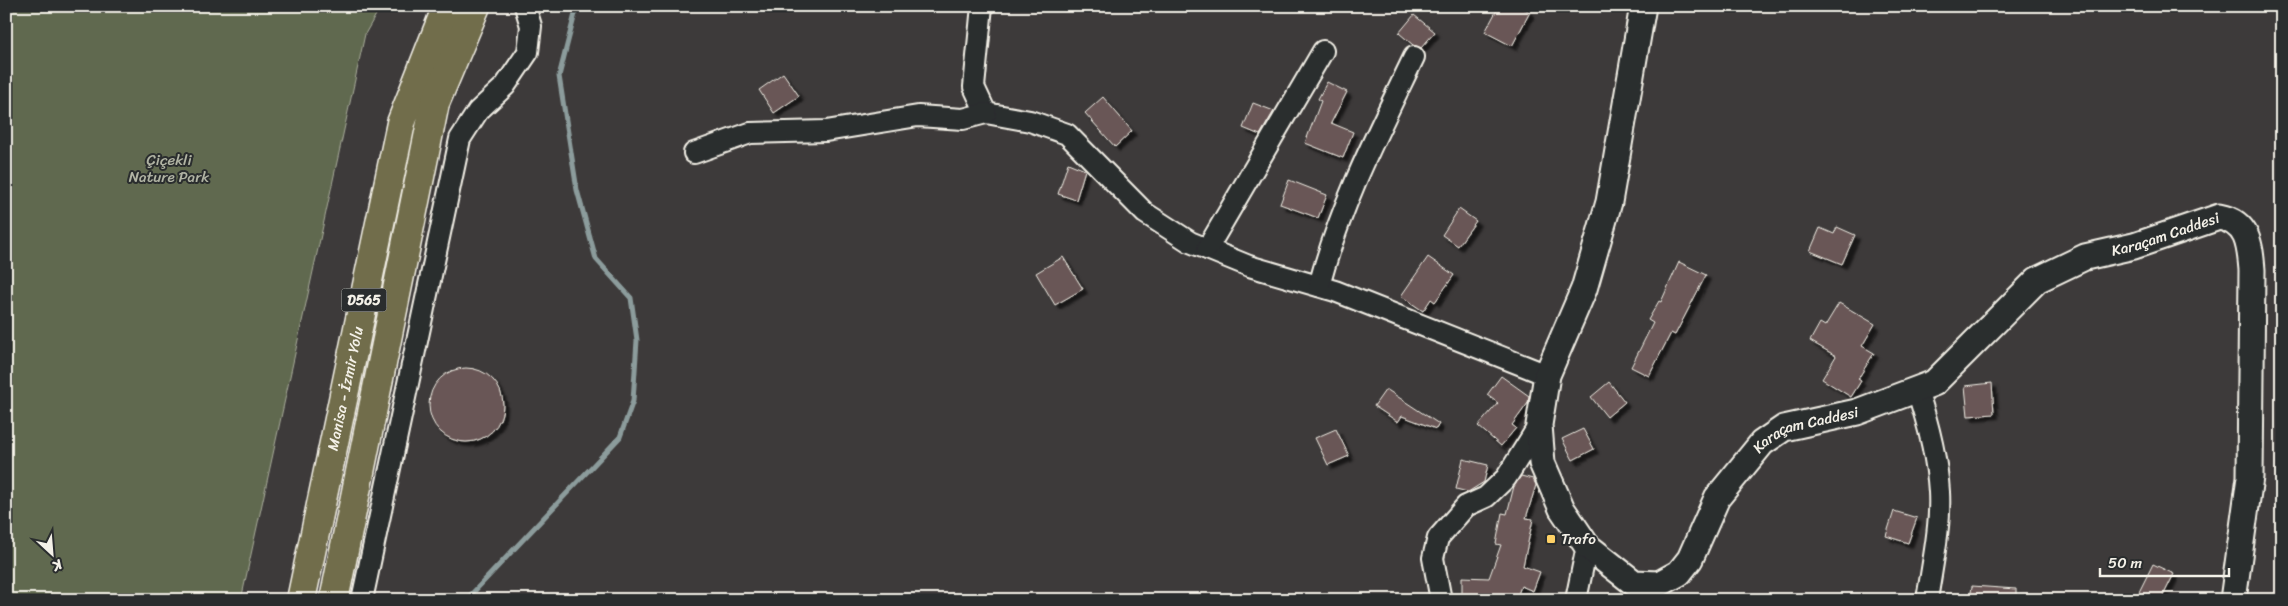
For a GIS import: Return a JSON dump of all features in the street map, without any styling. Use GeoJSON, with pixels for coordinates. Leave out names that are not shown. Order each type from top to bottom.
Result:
{"type":"FeatureCollection","features":[{"type":"Feature","properties":{"kind":"highway","name":"Manisa - İzmir Yolu"},"geometry":{"type":"LineString","coordinates":[[301,600],[401,123],[447,6]]}},
{"type":"Feature","properties":{"kind":"highway","name":"Manisa - İzmir Yolu"},"geometry":{"type":"LineString","coordinates":[[334,600],[435,103],[476,6]]}},
{"type":"Feature","properties":{"kind":"street"},"geometry":{"type":"LineString","coordinates":[[362,600],[460,139],[478,111],[505,86],[528,52],[531,26],[525,6]]}},
{"type":"Feature","properties":{"kind":"street"},"geometry":{"type":"LineString","coordinates":[[982,6],[974,86],[986,112]]}},
{"type":"Feature","properties":{"kind":"street","name":"Karaçam Caddesi"},"geometry":{"type":"LineString","coordinates":[[1643,6],[1609,202],[1584,289],[1547,375],[1539,425],[1542,463],[1562,509],[1587,546],[1641,591],[1659,584],[1679,573],[1690,559],[1717,498],[1762,444],[1784,428],[1856,412],[1934,383],[2037,280],[2085,257],[2134,246],[2219,218],[2232,220],[2250,245],[2252,270],[2250,477],[2233,600]]}},
{"type":"Feature","properties":{"kind":"street"},"geometry":{"type":"LineString","coordinates":[[1207,249],[1237,193],[1323,51]]}},
{"type":"Feature","properties":{"kind":"street"},"geometry":{"type":"LineString","coordinates":[[1319,286],[1331,241],[1363,162],[1414,58]]}},
{"type":"Feature","properties":{"kind":"street"},"geometry":{"type":"LineString","coordinates":[[694,153],[750,133],[826,131],[918,116],[963,119],[986,112],[1030,121],[1068,134],[1145,213],[1190,242],[1249,266],[1319,286],[1547,375]]}},
{"type":"Feature","properties":{"kind":"street"},"geometry":{"type":"LineString","coordinates":[[1917,390],[1926,418],[1939,493],[1935,546],[1927,600]]}},
{"type":"Feature","properties":{"kind":"street"},"geometry":{"type":"LineString","coordinates":[[1441,600],[1433,558],[1438,538],[1466,506],[1486,497],[1506,478],[1539,425]]}},
{"type":"Feature","properties":{"kind":"street"},"geometry":{"type":"LineString","coordinates":[[1576,600],[1587,546]]}},
{"type":"Feature","properties":{"kind":"green space","name":"Çiçekli Nature Park"},"geometry":{"type":"Polygon","coordinates":[[[6,6],[381,6],[365,34],[241,600],[6,600],[6,6]]]}},
{"type":"Feature","properties":{"kind":"building"},"geometry":{"type":"Polygon","coordinates":[[[1499,6],[1519,6],[1530,12],[1512,46],[1485,32],[1499,6]]]}},
{"type":"Feature","properties":{"kind":"building"},"geometry":{"type":"Polygon","coordinates":[[[1414,15],[1435,32],[1421,48],[1413,45],[1399,33],[1414,15]]]}},
{"type":"Feature","properties":{"kind":"building"},"geometry":{"type":"Polygon","coordinates":[[[783,73],[799,96],[774,113],[759,90],[783,73]]]}},
{"type":"Feature","properties":{"kind":"building"},"geometry":{"type":"Polygon","coordinates":[[[1327,82],[1347,92],[1331,123],[1353,132],[1343,158],[1305,143],[1321,101],[1318,99],[1327,82]]]}},
{"type":"Feature","properties":{"kind":"building"},"geometry":{"type":"Polygon","coordinates":[[[1103,97],[1132,131],[1115,147],[1085,113],[1103,97]]]}},
{"type":"Feature","properties":{"kind":"building"},"geometry":{"type":"Polygon","coordinates":[[[1253,103],[1274,111],[1260,135],[1243,128],[1253,103]]]}},
{"type":"Feature","properties":{"kind":"building"},"geometry":{"type":"Polygon","coordinates":[[[1068,163],[1085,170],[1076,200],[1058,194],[1068,163]]]}},
{"type":"Feature","properties":{"kind":"building"},"geometry":{"type":"Polygon","coordinates":[[[1289,180],[1327,195],[1318,218],[1280,204],[1289,180]]]}},
{"type":"Feature","properties":{"kind":"building"},"geometry":{"type":"Polygon","coordinates":[[[1459,209],[1476,221],[1458,246],[1442,235],[1459,209]]]}},
{"type":"Feature","properties":{"kind":"building"},"geometry":{"type":"Polygon","coordinates":[[[1837,227],[1855,235],[1842,264],[1810,251],[1820,228],[1834,234],[1837,227]]]}},
{"type":"Feature","properties":{"kind":"building"},"geometry":{"type":"Polygon","coordinates":[[[1063,257],[1083,289],[1055,305],[1036,273],[1063,257]]]}},
{"type":"Feature","properties":{"kind":"building"},"geometry":{"type":"Polygon","coordinates":[[[1428,257],[1454,275],[1435,302],[1431,299],[1423,311],[1401,296],[1428,257]]]}},
{"type":"Feature","properties":{"kind":"building"},"geometry":{"type":"Polygon","coordinates":[[[1679,262],[1706,275],[1675,335],[1671,333],[1649,376],[1631,367],[1653,323],[1648,320],[1659,301],[1661,302],[1679,262]]]}},
{"type":"Feature","properties":{"kind":"building"},"geometry":{"type":"Polygon","coordinates":[[[1839,303],[1875,324],[1862,346],[1874,353],[1858,379],[1861,381],[1851,397],[1822,379],[1836,356],[1810,341],[1820,323],[1825,326],[1839,303]]]}},
{"type":"Feature","properties":{"kind":"building"},"geometry":{"type":"Polygon","coordinates":[[[466,368],[487,374],[497,384],[503,405],[497,426],[487,436],[466,442],[445,436],[435,426],[429,405],[435,384],[445,374],[466,368]]]}},
{"type":"Feature","properties":{"kind":"building"},"geometry":{"type":"Polygon","coordinates":[[[1501,376],[1529,396],[1528,403],[1512,425],[1516,428],[1501,446],[1478,426],[1498,403],[1487,395],[1501,376]]]}},
{"type":"Feature","properties":{"kind":"building"},"geometry":{"type":"Polygon","coordinates":[[[1609,382],[1625,402],[1607,417],[1591,397],[1609,382]]]}},
{"type":"Feature","properties":{"kind":"building"},"geometry":{"type":"Polygon","coordinates":[[[1992,383],[1994,414],[1968,416],[1965,386],[1992,383]]]}},
{"type":"Feature","properties":{"kind":"building"},"geometry":{"type":"Polygon","coordinates":[[[1386,389],[1439,424],[1436,429],[1402,416],[1398,422],[1374,406],[1386,389]]]}},
{"type":"Feature","properties":{"kind":"building"},"geometry":{"type":"Polygon","coordinates":[[[1336,429],[1349,456],[1328,465],[1315,438],[1336,429]]]}},
{"type":"Feature","properties":{"kind":"building"},"geometry":{"type":"Polygon","coordinates":[[[1583,429],[1594,449],[1573,460],[1562,439],[1583,429]]]}},
{"type":"Feature","properties":{"kind":"building"},"geometry":{"type":"Polygon","coordinates":[[[1463,459],[1488,465],[1484,482],[1468,492],[1456,489],[1463,459]]]}},
{"type":"Feature","properties":{"kind":"building"},"geometry":{"type":"Polygon","coordinates":[[[1521,476],[1533,479],[1536,485],[1526,518],[1533,519],[1523,566],[1540,572],[1533,591],[1521,586],[1516,600],[1462,600],[1462,577],[1489,578],[1501,545],[1496,544],[1502,513],[1507,514],[1514,486],[1521,476]]]}},
{"type":"Feature","properties":{"kind":"building"},"geometry":{"type":"Polygon","coordinates":[[[1894,511],[1917,518],[1908,543],[1886,536],[1894,511]]]}},
{"type":"Feature","properties":{"kind":"building"},"geometry":{"type":"Polygon","coordinates":[[[2153,564],[2174,574],[2161,600],[2135,600],[2153,564]]]}},
{"type":"Feature","properties":{"kind":"building"},"geometry":{"type":"Polygon","coordinates":[[[1972,586],[2016,589],[2016,600],[1970,600],[1972,586]]]}},
{"type":"Feature","properties":{"kind":"waterway"},"geometry":{"type":"LineString","coordinates":[[466,600],[620,437],[633,401],[637,340],[631,298],[596,259],[577,190],[559,76],[577,6]]}},
{"type":"Feature","properties":{"kind":"place","name":"Trafo"},"geometry":{"type":"Point","coordinates":[1551,539]}}]}
